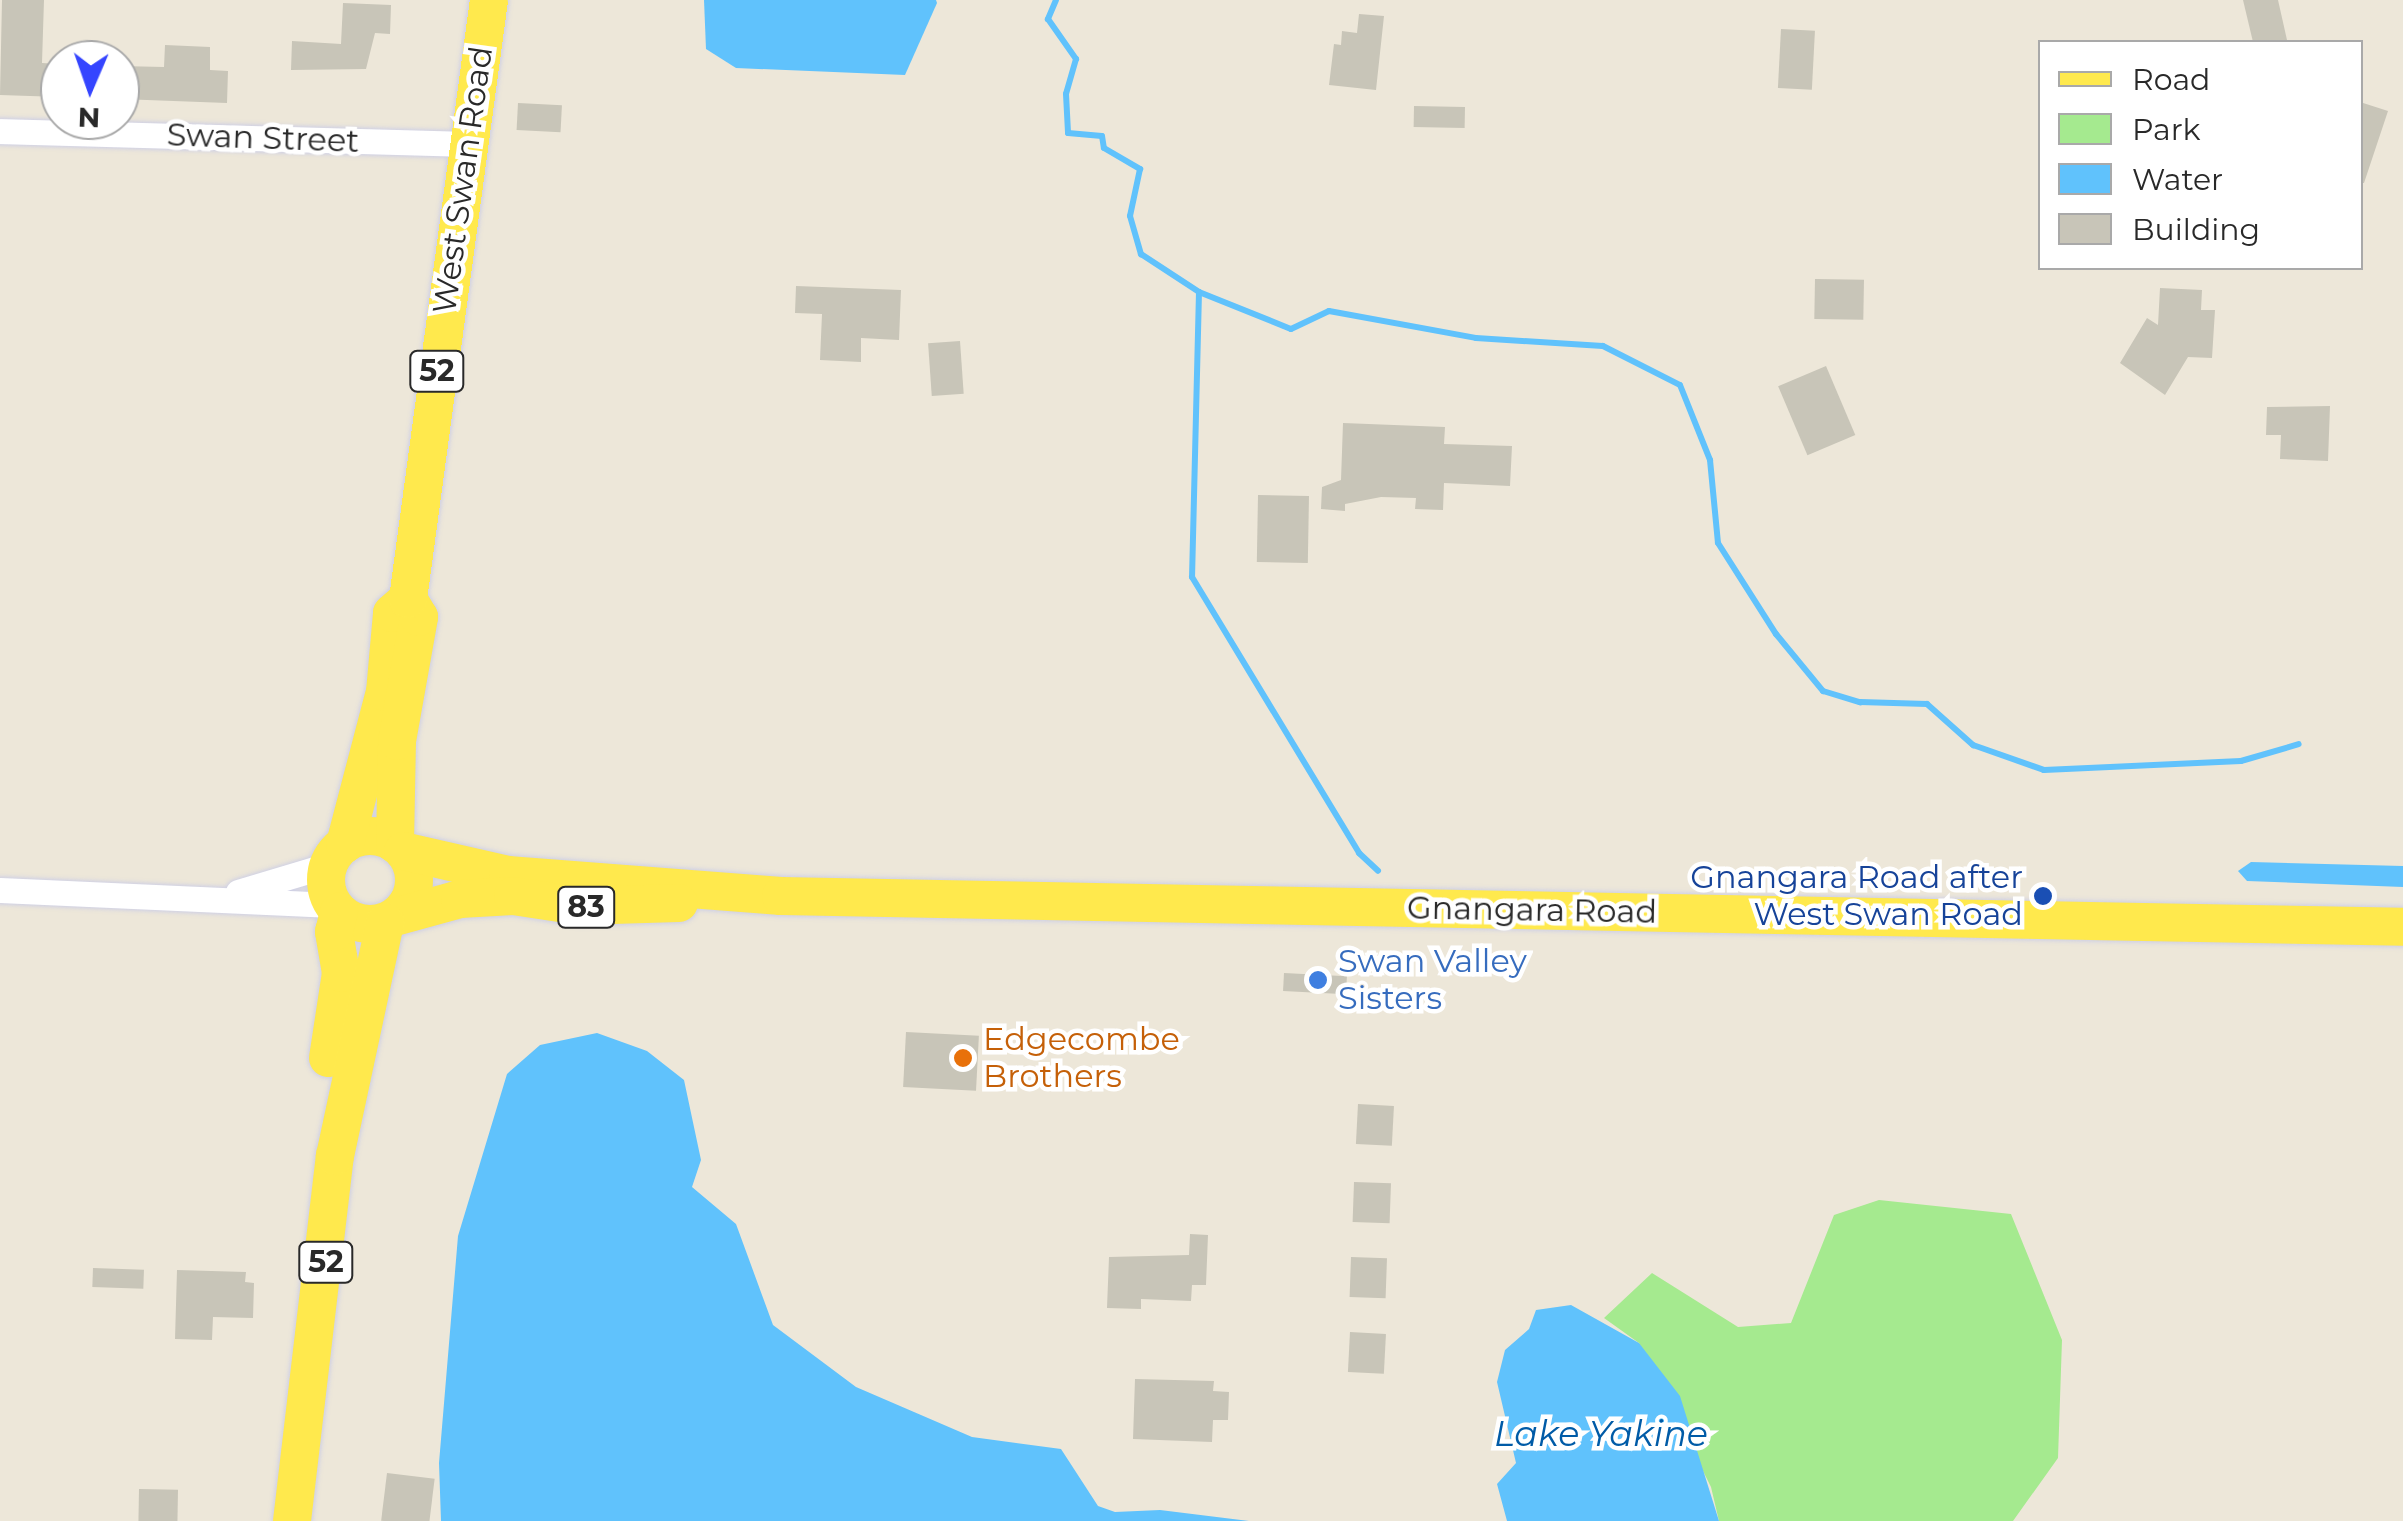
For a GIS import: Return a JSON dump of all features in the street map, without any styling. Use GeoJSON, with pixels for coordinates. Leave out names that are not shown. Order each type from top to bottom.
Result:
{"type":"FeatureCollection","features":[{"type":"Feature","properties":{"kind":"main road","name":"West Swan Road"},"geometry":{"type":"LineString","coordinates":[[399,847],[397,741],[419,617],[408,599],[466,144],[489,0]]}},
{"type":"Feature","properties":{"kind":"main road","name":"West Swan Road"},"geometry":{"type":"LineString","coordinates":[[336,855],[385,692],[392,613],[408,599]]}},
{"type":"Feature","properties":{"kind":"main road"},"geometry":{"type":"LineString","coordinates":[[336,855],[370,836],[399,847]]}},
{"type":"Feature","properties":{"kind":"main road","name":"Gnangara Road"},"geometry":{"type":"LineString","coordinates":[[399,847],[508,875],[781,896],[2403,926]]}},
{"type":"Feature","properties":{"kind":"main road","name":"52"},"geometry":{"type":"LineString","coordinates":[[292,1521],[335,1156],[390,920],[413,893],[411,864],[399,847]]}},
{"type":"Feature","properties":{"kind":"main road","name":"52"},"geometry":{"type":"LineString","coordinates":[[335,1156],[320,1128],[341,973],[334,932],[336,855]]}},
{"type":"Feature","properties":{"kind":"main road","name":"Gnangara Road"},"geometry":{"type":"LineString","coordinates":[[390,920],[460,899],[513,896],[621,908],[781,896]]}},
{"type":"Feature","properties":{"kind":"main road"},"geometry":{"type":"LineString","coordinates":[[336,908],[361,924],[390,920]]}},
{"type":"Feature","properties":{"kind":"street","name":"Swan Street"},"geometry":{"type":"LineString","coordinates":[[0,131],[466,144]]}},
{"type":"Feature","properties":{"kind":"street"},"geometry":{"type":"LineString","coordinates":[[219,898],[336,855]]}},
{"type":"Feature","properties":{"kind":"street"},"geometry":{"type":"LineString","coordinates":[[0,890],[219,898],[336,908]]}},
{"type":"Feature","properties":{"kind":"green space"},"geometry":{"type":"Polygon","coordinates":[[[1879,1200],[2011,1214],[2062,1340],[2058,1458],[2013,1521],[1719,1521],[1711,1487],[1639,1343],[1604,1318],[1652,1273],[1738,1327],[1791,1323],[1834,1215],[1879,1200]]]}},
{"type":"Feature","properties":{"kind":"water"},"geometry":{"type":"Polygon","coordinates":[[[704,0],[937,3],[905,75],[736,68],[706,49],[704,0]]]}},
{"type":"Feature","properties":{"kind":"water"},"geometry":{"type":"Polygon","coordinates":[[[2251,862],[2403,866],[2403,887],[2247,881],[2238,871],[2251,862]]]}},
{"type":"Feature","properties":{"kind":"water"},"geometry":{"type":"Polygon","coordinates":[[[597,1033],[647,1051],[684,1080],[701,1160],[692,1187],[736,1224],[773,1325],[856,1387],[972,1437],[1061,1449],[1098,1506],[1115,1512],[1160,1510],[1249,1521],[441,1521],[439,1463],[458,1236],[507,1074],[540,1045],[597,1033]]]}},
{"type":"Feature","properties":{"kind":"water","name":"Lake Yakine"},"geometry":{"type":"Polygon","coordinates":[[[1571,1305],[1639,1343],[1680,1396],[1719,1521],[1507,1521],[1497,1484],[1516,1463],[1497,1382],[1505,1350],[1529,1329],[1536,1310],[1571,1305]]]}},
{"type":"Feature","properties":{"kind":"building"},"geometry":{"type":"Polygon","coordinates":[[[2,0],[44,0],[40,96],[0,95],[2,0]]]}},
{"type":"Feature","properties":{"kind":"building"},"geometry":{"type":"Polygon","coordinates":[[[2243,0],[2278,0],[2287,40],[2253,40],[2243,0]]]}},
{"type":"Feature","properties":{"kind":"building"},"geometry":{"type":"Polygon","coordinates":[[[343,3],[391,5],[390,34],[375,33],[366,69],[291,70],[292,41],[341,44],[343,3]]]}},
{"type":"Feature","properties":{"kind":"building"},"geometry":{"type":"Polygon","coordinates":[[[1359,14],[1384,16],[1376,90],[1329,85],[1334,44],[1341,45],[1342,31],[1357,33],[1359,14]]]}},
{"type":"Feature","properties":{"kind":"building"},"geometry":{"type":"Polygon","coordinates":[[[1781,29],[1815,31],[1812,90],[1778,88],[1781,29]]]}},
{"type":"Feature","properties":{"kind":"building"},"geometry":{"type":"Polygon","coordinates":[[[165,45],[210,47],[210,70],[228,71],[227,103],[140,100],[140,66],[164,67],[165,45]]]}},
{"type":"Feature","properties":{"kind":"building"},"geometry":{"type":"Polygon","coordinates":[[[518,103],[562,105],[561,132],[517,130],[518,103]]]}},
{"type":"Feature","properties":{"kind":"building"},"geometry":{"type":"Polygon","coordinates":[[[2363,103],[2388,111],[2363,183],[2363,103]]]}},
{"type":"Feature","properties":{"kind":"building"},"geometry":{"type":"Polygon","coordinates":[[[1414,106],[1465,107],[1465,128],[1414,127],[1414,106]]]}},
{"type":"Feature","properties":{"kind":"building"},"geometry":{"type":"Polygon","coordinates":[[[1815,279],[1864,280],[1863,320],[1814,319],[1815,279]]]}},
{"type":"Feature","properties":{"kind":"building"},"geometry":{"type":"Polygon","coordinates":[[[796,286],[901,290],[899,340],[861,338],[861,362],[820,360],[822,314],[795,313],[796,286]]]}},
{"type":"Feature","properties":{"kind":"building"},"geometry":{"type":"Polygon","coordinates":[[[2160,288],[2202,290],[2201,310],[2215,310],[2212,358],[2188,357],[2165,395],[2120,363],[2147,318],[2158,325],[2160,288]]]}},
{"type":"Feature","properties":{"kind":"building"},"geometry":{"type":"Polygon","coordinates":[[[960,341],[964,394],[932,396],[928,343],[960,341]]]}},
{"type":"Feature","properties":{"kind":"building"},"geometry":{"type":"Polygon","coordinates":[[[1826,366],[1855,435],[1807,455],[1778,386],[1826,366]]]}},
{"type":"Feature","properties":{"kind":"building"},"geometry":{"type":"Polygon","coordinates":[[[2330,406],[2328,461],[2280,459],[2281,435],[2266,435],[2267,407],[2330,406]]]}},
{"type":"Feature","properties":{"kind":"building"},"geometry":{"type":"Polygon","coordinates":[[[1343,423],[1445,427],[1444,444],[1512,446],[1510,486],[1444,483],[1443,510],[1415,509],[1416,498],[1381,497],[1345,504],[1345,511],[1321,509],[1322,487],[1341,480],[1343,423]]]}},
{"type":"Feature","properties":{"kind":"building"},"geometry":{"type":"Polygon","coordinates":[[[1258,495],[1309,496],[1308,563],[1257,562],[1258,495]]]}},
{"type":"Feature","properties":{"kind":"building"},"geometry":{"type":"Polygon","coordinates":[[[1284,973],[1347,976],[1346,994],[1283,991],[1284,973]]]}},
{"type":"Feature","properties":{"kind":"building"},"geometry":{"type":"Polygon","coordinates":[[[906,1032],[979,1036],[976,1091],[903,1087],[906,1032]]]}},
{"type":"Feature","properties":{"kind":"building"},"geometry":{"type":"Polygon","coordinates":[[[1358,1104],[1394,1106],[1392,1146],[1356,1144],[1358,1104]]]}},
{"type":"Feature","properties":{"kind":"building"},"geometry":{"type":"Polygon","coordinates":[[[1354,1182],[1391,1183],[1390,1223],[1353,1222],[1354,1182]]]}},
{"type":"Feature","properties":{"kind":"building"},"geometry":{"type":"Polygon","coordinates":[[[1190,1234],[1208,1235],[1206,1285],[1192,1285],[1191,1301],[1141,1299],[1141,1309],[1107,1308],[1109,1257],[1189,1255],[1190,1234]]]}},
{"type":"Feature","properties":{"kind":"building"},"geometry":{"type":"Polygon","coordinates":[[[1351,1257],[1387,1258],[1386,1298],[1350,1297],[1351,1257]]]}},
{"type":"Feature","properties":{"kind":"building"},"geometry":{"type":"Polygon","coordinates":[[[93,1268],[144,1270],[143,1289],[92,1287],[93,1268]]]}},
{"type":"Feature","properties":{"kind":"building"},"geometry":{"type":"Polygon","coordinates":[[[177,1270],[246,1272],[245,1282],[254,1283],[253,1318],[213,1317],[212,1340],[175,1339],[177,1270]]]}},
{"type":"Feature","properties":{"kind":"building"},"geometry":{"type":"Polygon","coordinates":[[[1350,1332],[1386,1334],[1384,1374],[1348,1372],[1350,1332]]]}},
{"type":"Feature","properties":{"kind":"building"},"geometry":{"type":"Polygon","coordinates":[[[1135,1379],[1214,1381],[1213,1391],[1229,1392],[1228,1420],[1213,1420],[1212,1442],[1133,1439],[1135,1379]]]}},
{"type":"Feature","properties":{"kind":"building"},"geometry":{"type":"Polygon","coordinates":[[[387,1473],[435,1479],[429,1521],[381,1521],[387,1473]]]}},
{"type":"Feature","properties":{"kind":"building"},"geometry":{"type":"Polygon","coordinates":[[[139,1489],[178,1490],[177,1521],[138,1521],[139,1489]]]}},
{"type":"Feature","properties":{"kind":"waterway"},"geometry":{"type":"LineString","coordinates":[[1056,0],[1048,19],[1076,59],[1066,94],[1068,133],[1102,136],[1104,148],[1140,169],[1130,216],[1141,254],[1199,292],[1291,329],[1329,311],[1476,338],[1603,346],[1680,385],[1710,460],[1718,543],[1776,634],[1823,691],[1860,702],[1927,704],[1973,745],[2044,770],[2241,761],[2299,744]]}},
{"type":"Feature","properties":{"kind":"waterway"},"geometry":{"type":"LineString","coordinates":[[1199,292],[1192,577],[1359,853],[1378,871]]}},
{"type":"Feature","properties":{"kind":"place","name":"Gnangara Road after West Swan Road"},"geometry":{"type":"Point","coordinates":[2043,896]}},
{"type":"Feature","properties":{"kind":"place","name":"Swan Valley Sisters"},"geometry":{"type":"Point","coordinates":[1318,980]}},
{"type":"Feature","properties":{"kind":"place","name":"Edgecombe Brothers"},"geometry":{"type":"Point","coordinates":[963,1058]}}]}
